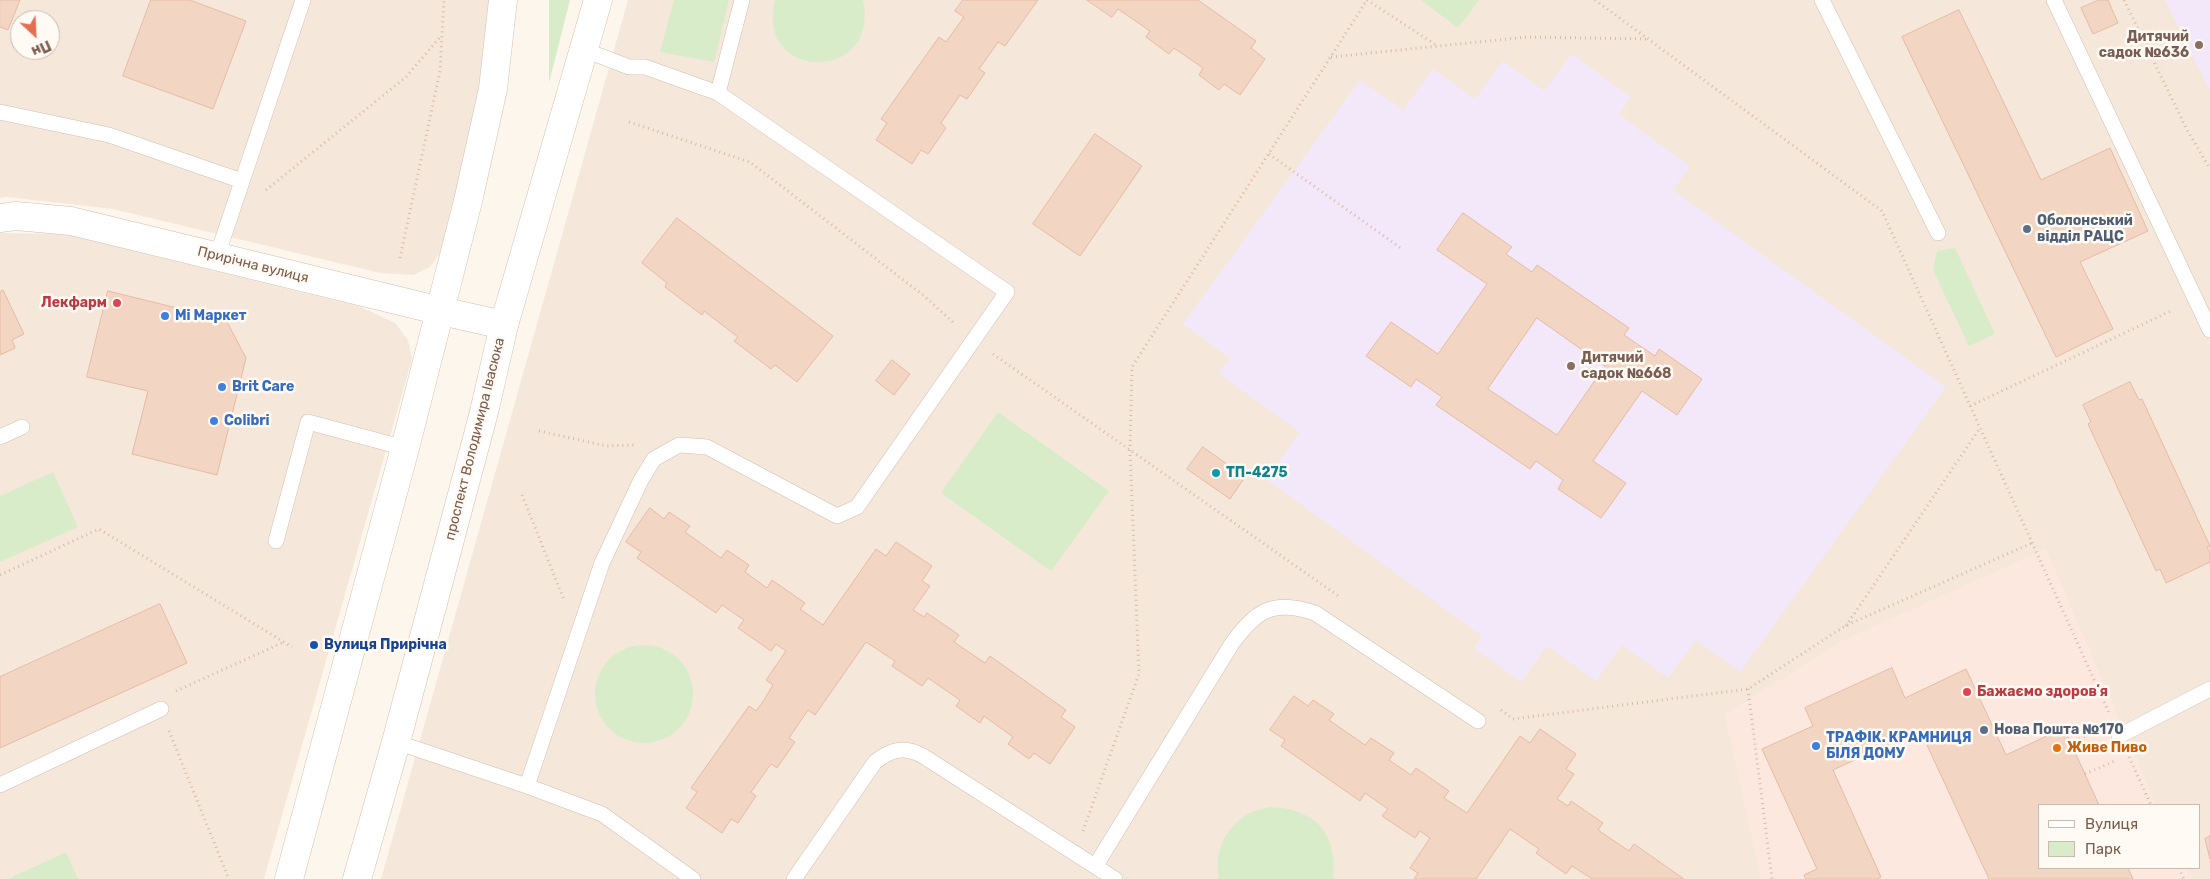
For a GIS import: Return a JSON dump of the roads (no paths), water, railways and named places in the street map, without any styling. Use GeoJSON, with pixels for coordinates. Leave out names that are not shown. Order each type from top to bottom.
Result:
{"type":"FeatureCollection","features":[{"type":"Feature","properties":{"kind":"main road"},"geometry":{"type":"LineString","coordinates":[[289,879],[441,311],[493,89],[503,0]]}},
{"type":"Feature","properties":{"kind":"main road","name":"проспект Володимира Івасюка"},"geometry":{"type":"LineString","coordinates":[[356,879],[396,742],[484,412],[504,325],[582,49],[598,0]]}},
{"type":"Feature","properties":{"kind":"main road","name":"Прирічна вулиця"},"geometry":{"type":"LineString","coordinates":[[0,218],[16,216],[71,221],[504,325]]}},
{"type":"Feature","properties":{"kind":"lane"},"geometry":{"type":"LineString","coordinates":[[217,256],[303,0]]}},
{"type":"Feature","properties":{"kind":"lane"},"geometry":{"type":"LineString","coordinates":[[718,93],[742,0]]}},
{"type":"Feature","properties":{"kind":"lane"},"geometry":{"type":"LineString","coordinates":[[1822,0],[1938,233]]}},
{"type":"Feature","properties":{"kind":"lane"},"geometry":{"type":"LineString","coordinates":[[2054,0],[2210,330]]}},
{"type":"Feature","properties":{"kind":"lane"},"geometry":{"type":"LineString","coordinates":[[527,786],[602,563],[641,480],[654,459],[679,445],[707,447],[837,516],[857,507],[1007,292],[718,93],[645,67],[629,67],[582,49]]}},
{"type":"Feature","properties":{"kind":"lane"},"geometry":{"type":"LineString","coordinates":[[0,112],[109,135],[242,181]]}},
{"type":"Feature","properties":{"kind":"lane"},"geometry":{"type":"LineString","coordinates":[[276,541],[308,422],[405,448]]}},
{"type":"Feature","properties":{"kind":"lane"},"geometry":{"type":"LineString","coordinates":[[0,437],[22,427]]}},
{"type":"Feature","properties":{"kind":"lane"},"geometry":{"type":"LineString","coordinates":[[1096,865],[1231,645],[1244,627],[1258,614],[1277,607],[1297,607],[1315,613],[1478,721]]}},
{"type":"Feature","properties":{"kind":"lane"},"geometry":{"type":"LineString","coordinates":[[2117,730],[2210,688]]}},
{"type":"Feature","properties":{"kind":"lane"},"geometry":{"type":"LineString","coordinates":[[0,785],[161,709]]}},
{"type":"Feature","properties":{"kind":"lane"},"geometry":{"type":"LineString","coordinates":[[396,742],[527,786],[602,814],[692,879]]}},
{"type":"Feature","properties":{"kind":"lane"},"geometry":{"type":"LineString","coordinates":[[794,879],[875,762],[893,750],[903,749],[914,751],[923,756],[1096,865],[1114,879]]}},
{"type":"Feature","properties":{"kind":"place","name":"Дитячий садок №636"},"geometry":{"type":"Point","coordinates":[2199,45]}},
{"type":"Feature","properties":{"kind":"place","name":"Оболонський відділ РАЦС"},"geometry":{"type":"Point","coordinates":[2027,229]}},
{"type":"Feature","properties":{"kind":"place","name":"Лекфарм"},"geometry":{"type":"Point","coordinates":[117,303]}},
{"type":"Feature","properties":{"kind":"place","name":"Мі Маркет"},"geometry":{"type":"Point","coordinates":[165,316]}},
{"type":"Feature","properties":{"kind":"place","name":"Дитячий садок №668"},"geometry":{"type":"Point","coordinates":[1571,366]}},
{"type":"Feature","properties":{"kind":"place","name":"Brit Care"},"geometry":{"type":"Point","coordinates":[222,387]}},
{"type":"Feature","properties":{"kind":"place","name":"Colibri"},"geometry":{"type":"Point","coordinates":[214,421]}},
{"type":"Feature","properties":{"kind":"place","name":"ТП-4275"},"geometry":{"type":"Point","coordinates":[1216,473]}},
{"type":"Feature","properties":{"kind":"place","name":"Вулиця Прирічна"},"geometry":{"type":"Point","coordinates":[314,645]}},
{"type":"Feature","properties":{"kind":"place","name":"Бажаємо здоровʼя"},"geometry":{"type":"Point","coordinates":[1967,692]}},
{"type":"Feature","properties":{"kind":"place","name":"Нова Пошта №170"},"geometry":{"type":"Point","coordinates":[1984,730]}},
{"type":"Feature","properties":{"kind":"place","name":"ТРАФІК. КРАМНИЦЯ БІЛЯ ДОМУ"},"geometry":{"type":"Point","coordinates":[1816,746]}},
{"type":"Feature","properties":{"kind":"place","name":"Живе Пиво"},"geometry":{"type":"Point","coordinates":[2057,748]}}]}
